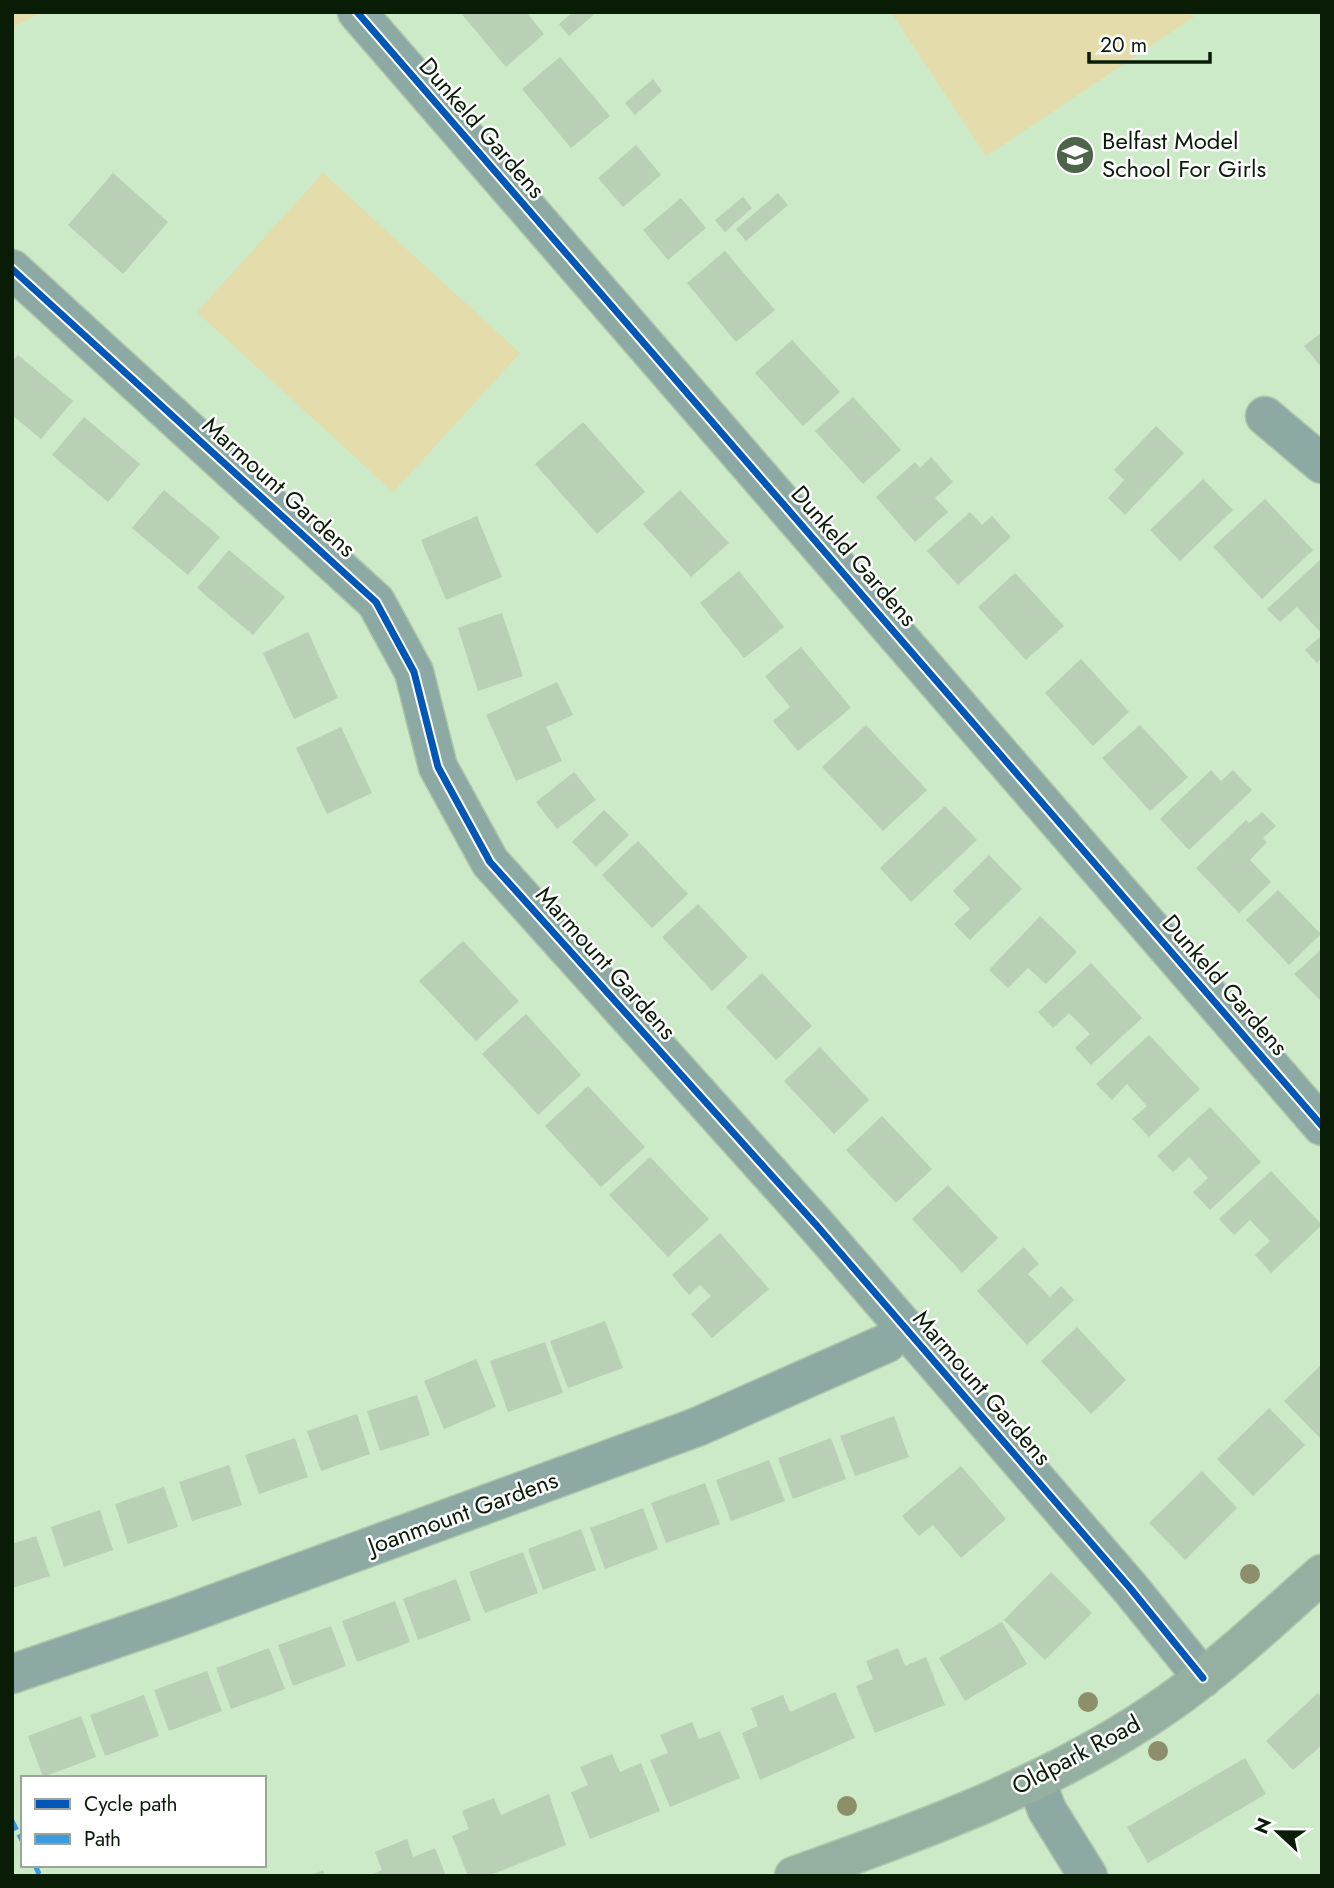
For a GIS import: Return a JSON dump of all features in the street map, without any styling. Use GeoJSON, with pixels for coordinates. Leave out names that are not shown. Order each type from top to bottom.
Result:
{"type":"FeatureCollection","features":[{"type":"Feature","properties":{"kind":"main road","name":"Oldpark Road"},"geometry":{"type":"LineString","coordinates":[[794,1876],[874,1847],[1036,1781],[1115,1738],[1203,1678],[1322,1574]]}},
{"type":"Feature","properties":{"kind":"street","name":"Dunkeld Gardens"},"geometry":{"type":"LineString","coordinates":[[357,12],[1322,1125]]}},
{"type":"Feature","properties":{"kind":"street","name":"Marmount Gardens"},"geometry":{"type":"LineString","coordinates":[[12,269],[376,602],[414,672],[438,767],[490,862],[808,1216],[1130,1588],[1203,1678]]}},
{"type":"Feature","properties":{"kind":"street"},"geometry":{"type":"LineString","coordinates":[[1265,416],[1322,464]]}},
{"type":"Feature","properties":{"kind":"street","name":"Joanmount Gardens"},"geometry":{"type":"LineString","coordinates":[[12,1674],[181,1616],[697,1427],[887,1343],[904,1328]]}},
{"type":"Feature","properties":{"kind":"street"},"geometry":{"type":"LineString","coordinates":[[1036,1781],[1047,1810],[1087,1876]]}},
{"type":"Feature","properties":{"kind":"shaded area"},"geometry":{"type":"Polygon","coordinates":[[[12,12],[43,12],[12,27],[12,12]]]}},
{"type":"Feature","properties":{"kind":"shaded area"},"geometry":{"type":"Polygon","coordinates":[[[891,12],[1191,12],[1194,17],[986,156],[891,12]]]}},
{"type":"Feature","properties":{"kind":"shaded area"},"geometry":{"type":"Polygon","coordinates":[[[323,173],[520,353],[393,492],[197,312],[323,173]]]}},
{"type":"Feature","properties":{"kind":"building"},"geometry":{"type":"Polygon","coordinates":[[[460,12],[526,12],[544,34],[506,67],[460,12]]]}},
{"type":"Feature","properties":{"kind":"building"},"geometry":{"type":"Polygon","coordinates":[[[573,12],[597,12],[569,36],[559,24],[573,12]]]}},
{"type":"Feature","properties":{"kind":"building"},"geometry":{"type":"Polygon","coordinates":[[[560,57],[610,116],[571,148],[522,89],[560,57]]]}},
{"type":"Feature","properties":{"kind":"building"},"geometry":{"type":"Polygon","coordinates":[[[653,79],[662,91],[635,115],[625,103],[653,79]]]}},
{"type":"Feature","properties":{"kind":"building"},"geometry":{"type":"Polygon","coordinates":[[[636,145],[661,175],[623,207],[598,178],[636,145]]]}},
{"type":"Feature","properties":{"kind":"building"},"geometry":{"type":"Polygon","coordinates":[[[113,173],[168,222],[123,274],[68,225],[113,173]]]}},
{"type":"Feature","properties":{"kind":"building"},"geometry":{"type":"Polygon","coordinates":[[[778,193],[788,205],[746,241],[736,229],[778,193]]]}},
{"type":"Feature","properties":{"kind":"building"},"geometry":{"type":"Polygon","coordinates":[[[743,197],[752,208],[725,232],[715,220],[743,197]]]}},
{"type":"Feature","properties":{"kind":"building"},"geometry":{"type":"Polygon","coordinates":[[[681,198],[706,228],[668,260],[643,230],[681,198]]]}},
{"type":"Feature","properties":{"kind":"building"},"geometry":{"type":"Polygon","coordinates":[[[725,251],[775,310],[736,342],[687,283],[725,251]]]}},
{"type":"Feature","properties":{"kind":"building"},"geometry":{"type":"Polygon","coordinates":[[[1322,332],[1322,368],[1304,346],[1322,332]]]}},
{"type":"Feature","properties":{"kind":"building"},"geometry":{"type":"Polygon","coordinates":[[[792,340],[840,392],[803,426],[755,373],[792,340]]]}},
{"type":"Feature","properties":{"kind":"building"},"geometry":{"type":"Polygon","coordinates":[[[18,355],[73,401],[41,439],[12,415],[12,361],[18,355]]]}},
{"type":"Feature","properties":{"kind":"building"},"geometry":{"type":"Polygon","coordinates":[[[853,397],[901,450],[863,484],[815,431],[853,397]]]}},
{"type":"Feature","properties":{"kind":"building"},"geometry":{"type":"Polygon","coordinates":[[[84,417],[140,464],[108,502],[52,455],[84,417]]]}},
{"type":"Feature","properties":{"kind":"building"},"geometry":{"type":"Polygon","coordinates":[[[583,422],[645,492],[597,534],[535,464],[583,422]]]}},
{"type":"Feature","properties":{"kind":"building"},"geometry":{"type":"Polygon","coordinates":[[[1156,426],[1184,453],[1125,515],[1108,498],[1124,480],[1114,470],[1156,426]]]}},
{"type":"Feature","properties":{"kind":"building"},"geometry":{"type":"Polygon","coordinates":[[[931,457],[953,482],[935,498],[948,512],[915,542],[876,497],[915,462],[920,468],[931,457]]]}},
{"type":"Feature","properties":{"kind":"building"},"geometry":{"type":"Polygon","coordinates":[[[1203,479],[1233,510],[1180,561],[1150,530],[1203,479]]]}},
{"type":"Feature","properties":{"kind":"building"},"geometry":{"type":"Polygon","coordinates":[[[164,490],[220,537],[188,575],[132,528],[164,490]]]}},
{"type":"Feature","properties":{"kind":"building"},"geometry":{"type":"Polygon","coordinates":[[[680,490],[729,543],[691,577],[643,524],[680,490]]]}},
{"type":"Feature","properties":{"kind":"building"},"geometry":{"type":"Polygon","coordinates":[[[1265,499],[1313,550],[1262,599],[1213,547],[1265,499]]]}},
{"type":"Feature","properties":{"kind":"building"},"geometry":{"type":"Polygon","coordinates":[[[970,512],[982,525],[992,516],[1011,537],[958,585],[927,551],[970,512]]]}},
{"type":"Feature","properties":{"kind":"building"},"geometry":{"type":"Polygon","coordinates":[[[477,516],[502,577],[446,600],[421,540],[477,516]]]}},
{"type":"Feature","properties":{"kind":"building"},"geometry":{"type":"Polygon","coordinates":[[[229,550],[285,597],[253,635],[197,588],[229,550]]]}},
{"type":"Feature","properties":{"kind":"building"},"geometry":{"type":"Polygon","coordinates":[[[1320,560],[1322,634],[1297,607],[1280,622],[1267,609],[1320,560]]]}},
{"type":"Feature","properties":{"kind":"building"},"geometry":{"type":"Polygon","coordinates":[[[739,571],[784,627],[744,658],[700,603],[739,571]]]}},
{"type":"Feature","properties":{"kind":"building"},"geometry":{"type":"Polygon","coordinates":[[[1015,573],[1064,626],[1026,660],[978,607],[1015,573]]]}},
{"type":"Feature","properties":{"kind":"building"},"geometry":{"type":"Polygon","coordinates":[[[502,613],[523,676],[478,691],[458,628],[502,613]]]}},
{"type":"Feature","properties":{"kind":"building"},"geometry":{"type":"Polygon","coordinates":[[[308,632],[338,698],[294,719],[263,653],[308,632]]]}},
{"type":"Feature","properties":{"kind":"building"},"geometry":{"type":"Polygon","coordinates":[[[1322,635],[1322,658],[1317,663],[1305,650],[1322,635]]]}},
{"type":"Feature","properties":{"kind":"building"},"geometry":{"type":"Polygon","coordinates":[[[801,647],[851,708],[798,751],[773,721],[790,707],[765,676],[801,647]]]}},
{"type":"Feature","properties":{"kind":"building"},"geometry":{"type":"Polygon","coordinates":[[[1081,659],[1129,712],[1093,746],[1045,693],[1081,659]]]}},
{"type":"Feature","properties":{"kind":"building"},"geometry":{"type":"Polygon","coordinates":[[[557,682],[573,715],[546,727],[562,761],[516,781],[486,715],[557,682]]]}},
{"type":"Feature","properties":{"kind":"building"},"geometry":{"type":"Polygon","coordinates":[[[866,725],[927,790],[883,831],[822,767],[866,725]]]}},
{"type":"Feature","properties":{"kind":"building"},"geometry":{"type":"Polygon","coordinates":[[[1140,725],[1188,777],[1150,811],[1102,758],[1140,725]]]}},
{"type":"Feature","properties":{"kind":"building"},"geometry":{"type":"Polygon","coordinates":[[[341,727],[372,793],[327,814],[296,748],[341,727]]]}},
{"type":"Feature","properties":{"kind":"building"},"geometry":{"type":"Polygon","coordinates":[[[1211,770],[1221,781],[1233,770],[1252,790],[1189,850],[1160,819],[1211,770]]]}},
{"type":"Feature","properties":{"kind":"building"},"geometry":{"type":"Polygon","coordinates":[[[574,772],[596,800],[557,829],[536,802],[574,772]]]}},
{"type":"Feature","properties":{"kind":"building"},"geometry":{"type":"Polygon","coordinates":[[[945,806],[977,840],[911,902],[880,868],[945,806]]]}},
{"type":"Feature","properties":{"kind":"building"},"geometry":{"type":"Polygon","coordinates":[[[604,810],[629,835],[596,867],[572,842],[604,810]]]}},
{"type":"Feature","properties":{"kind":"building"},"geometry":{"type":"Polygon","coordinates":[[[1262,812],[1276,826],[1263,838],[1267,842],[1250,860],[1271,882],[1239,913],[1196,868],[1246,820],[1249,823],[1262,812]]]}},
{"type":"Feature","properties":{"kind":"building"},"geometry":{"type":"Polygon","coordinates":[[[638,841],[688,894],[652,928],[602,875],[638,841]]]}},
{"type":"Feature","properties":{"kind":"building"},"geometry":{"type":"Polygon","coordinates":[[[989,855],[1022,889],[970,940],[954,924],[970,909],[953,891],[989,855]]]}},
{"type":"Feature","properties":{"kind":"building"},"geometry":{"type":"Polygon","coordinates":[[[1278,890],[1321,934],[1289,965],[1246,920],[1278,890]]]}},
{"type":"Feature","properties":{"kind":"building"},"geometry":{"type":"Polygon","coordinates":[[[698,904],[748,957],[712,991],[662,937],[698,904]]]}},
{"type":"Feature","properties":{"kind":"building"},"geometry":{"type":"Polygon","coordinates":[[[1040,916],[1077,952],[1046,984],[1028,968],[1008,988],[989,970],[1040,916]]]}},
{"type":"Feature","properties":{"kind":"building"},"geometry":{"type":"Polygon","coordinates":[[[463,941],[519,1001],[476,1041],[419,981],[463,941]]]}},
{"type":"Feature","properties":{"kind":"building"},"geometry":{"type":"Polygon","coordinates":[[[1322,949],[1322,1002],[1294,974],[1322,949]]]}},
{"type":"Feature","properties":{"kind":"building"},"geometry":{"type":"Polygon","coordinates":[[[1091,963],[1142,1018],[1091,1065],[1075,1048],[1090,1034],[1069,1013],[1053,1028],[1038,1012],[1091,963]]]}},
{"type":"Feature","properties":{"kind":"building"},"geometry":{"type":"Polygon","coordinates":[[[762,973],[812,1026],[776,1060],[726,1007],[762,973]]]}},
{"type":"Feature","properties":{"kind":"building"},"geometry":{"type":"Polygon","coordinates":[[[526,1014],[581,1075],[538,1115],[482,1054],[526,1014]]]}},
{"type":"Feature","properties":{"kind":"building"},"geometry":{"type":"Polygon","coordinates":[[[1149,1035],[1200,1089],[1149,1137],[1132,1119],[1147,1106],[1127,1084],[1112,1100],[1096,1084],[1149,1035]]]}},
{"type":"Feature","properties":{"kind":"building"},"geometry":{"type":"Polygon","coordinates":[[[820,1047],[869,1100],[834,1134],[784,1081],[820,1047]]]}},
{"type":"Feature","properties":{"kind":"building"},"geometry":{"type":"Polygon","coordinates":[[[588,1086],[645,1147],[601,1187],[545,1126],[588,1086]]]}},
{"type":"Feature","properties":{"kind":"building"},"geometry":{"type":"Polygon","coordinates":[[[1210,1107],[1261,1162],[1210,1210],[1193,1192],[1208,1178],[1189,1157],[1173,1172],[1157,1156],[1210,1107]]]}},
{"type":"Feature","properties":{"kind":"building"},"geometry":{"type":"Polygon","coordinates":[[[882,1116],[932,1169],[896,1203],[846,1150],[882,1116]]]}},
{"type":"Feature","properties":{"kind":"building"},"geometry":{"type":"Polygon","coordinates":[[[650,1157],[709,1219],[668,1257],[609,1195],[650,1157]]]}},
{"type":"Feature","properties":{"kind":"building"},"geometry":{"type":"Polygon","coordinates":[[[1271,1171],[1322,1225],[1271,1273],[1255,1255],[1270,1241],[1250,1220],[1234,1235],[1219,1219],[1271,1171]]]}},
{"type":"Feature","properties":{"kind":"building"},"geometry":{"type":"Polygon","coordinates":[[[948,1185],[998,1238],[962,1273],[912,1219],[948,1185]]]}},
{"type":"Feature","properties":{"kind":"building"},"geometry":{"type":"Polygon","coordinates":[[[720,1233],[769,1289],[712,1338],[691,1314],[711,1296],[700,1285],[689,1295],[672,1275],[720,1233]]]}},
{"type":"Feature","properties":{"kind":"building"},"geometry":{"type":"Polygon","coordinates":[[[1024,1247],[1039,1264],[1028,1274],[1050,1297],[1061,1286],[1074,1300],[1027,1345],[977,1291],[1024,1247]]]}},
{"type":"Feature","properties":{"kind":"building"},"geometry":{"type":"Polygon","coordinates":[[[605,1321],[623,1368],[568,1388],[550,1341],[605,1321]]]}},
{"type":"Feature","properties":{"kind":"building"},"geometry":{"type":"Polygon","coordinates":[[[1077,1327],[1126,1380],[1091,1414],[1041,1361],[1077,1327]]]}},
{"type":"Feature","properties":{"kind":"building"},"geometry":{"type":"Polygon","coordinates":[[[545,1342],[563,1393],[508,1412],[490,1361],[545,1342]]]}},
{"type":"Feature","properties":{"kind":"building"},"geometry":{"type":"Polygon","coordinates":[[[476,1359],[496,1407],[444,1429],[424,1381],[476,1359]]]}},
{"type":"Feature","properties":{"kind":"building"},"geometry":{"type":"Polygon","coordinates":[[[1322,1364],[1322,1436],[1320,1438],[1284,1401],[1322,1364]]]}},
{"type":"Feature","properties":{"kind":"building"},"geometry":{"type":"Polygon","coordinates":[[[417,1395],[430,1435],[380,1451],[367,1411],[417,1395]]]}},
{"type":"Feature","properties":{"kind":"building"},"geometry":{"type":"Polygon","coordinates":[[[1269,1408],[1305,1445],[1253,1496],[1217,1459],[1269,1408]]]}},
{"type":"Feature","properties":{"kind":"building"},"geometry":{"type":"Polygon","coordinates":[[[357,1414],[370,1454],[321,1471],[307,1431],[357,1414]]]}},
{"type":"Feature","properties":{"kind":"building"},"geometry":{"type":"Polygon","coordinates":[[[894,1416],[909,1457],[855,1476],[840,1436],[894,1416]]]}},
{"type":"Feature","properties":{"kind":"building"},"geometry":{"type":"Polygon","coordinates":[[[295,1438],[308,1477],[259,1494],[245,1455],[295,1438]]]}},
{"type":"Feature","properties":{"kind":"building"},"geometry":{"type":"Polygon","coordinates":[[[831,1438],[846,1479],[793,1499],[778,1458],[831,1438]]]}},
{"type":"Feature","properties":{"kind":"building"},"geometry":{"type":"Polygon","coordinates":[[[769,1460],[785,1501],[731,1521],[716,1480],[769,1460]]]}},
{"type":"Feature","properties":{"kind":"building"},"geometry":{"type":"Polygon","coordinates":[[[229,1465],[242,1505],[192,1521],[179,1482],[229,1465]]]}},
{"type":"Feature","properties":{"kind":"building"},"geometry":{"type":"Polygon","coordinates":[[[961,1466],[1006,1519],[961,1558],[933,1525],[919,1536],[902,1516],[961,1466]]]}},
{"type":"Feature","properties":{"kind":"building"},"geometry":{"type":"Polygon","coordinates":[[[1202,1471],[1237,1508],[1185,1560],[1149,1523],[1202,1471]]]}},
{"type":"Feature","properties":{"kind":"building"},"geometry":{"type":"Polygon","coordinates":[[[705,1483],[720,1524],[666,1543],[651,1503],[705,1483]]]}},
{"type":"Feature","properties":{"kind":"building"},"geometry":{"type":"Polygon","coordinates":[[[164,1487],[178,1527],[128,1544],[115,1504],[164,1487]]]}},
{"type":"Feature","properties":{"kind":"building"},"geometry":{"type":"Polygon","coordinates":[[[643,1508],[658,1549],[605,1569],[590,1528],[643,1508]]]}},
{"type":"Feature","properties":{"kind":"building"},"geometry":{"type":"Polygon","coordinates":[[[100,1510],[113,1550],[64,1567],[51,1527],[100,1510]]]}},
{"type":"Feature","properties":{"kind":"building"},"geometry":{"type":"Polygon","coordinates":[[[581,1529],[596,1570],[543,1590],[528,1549],[581,1529]]]}},
{"type":"Feature","properties":{"kind":"building"},"geometry":{"type":"Polygon","coordinates":[[[36,1536],[50,1576],[12,1588],[12,1544],[36,1536]]]}},
{"type":"Feature","properties":{"kind":"building"},"geometry":{"type":"Polygon","coordinates":[[[523,1552],[538,1593],[485,1613],[469,1572],[523,1552]]]}},
{"type":"Feature","properties":{"kind":"building"},"geometry":{"type":"Polygon","coordinates":[[[1051,1572],[1092,1613],[1045,1660],[1004,1620],[1051,1572]]]}},
{"type":"Feature","properties":{"kind":"building"},"geometry":{"type":"Polygon","coordinates":[[[456,1579],[471,1620],[418,1640],[403,1599],[456,1579]]]}},
{"type":"Feature","properties":{"kind":"building"},"geometry":{"type":"Polygon","coordinates":[[[395,1601],[410,1642],[357,1662],[342,1621],[395,1601]]]}},
{"type":"Feature","properties":{"kind":"building"},"geometry":{"type":"Polygon","coordinates":[[[1002,1622],[1027,1664],[965,1701],[939,1658],[1002,1622]]]}},
{"type":"Feature","properties":{"kind":"building"},"geometry":{"type":"Polygon","coordinates":[[[331,1626],[346,1666],[293,1686],[278,1645],[331,1626]]]}},
{"type":"Feature","properties":{"kind":"building"},"geometry":{"type":"Polygon","coordinates":[[[269,1648],[285,1689],[231,1709],[216,1668],[269,1648]]]}},
{"type":"Feature","properties":{"kind":"building"},"geometry":{"type":"Polygon","coordinates":[[[898,1648],[905,1666],[926,1657],[945,1705],[875,1733],[856,1686],[873,1679],[866,1661],[898,1648]]]}},
{"type":"Feature","properties":{"kind":"building"},"geometry":{"type":"Polygon","coordinates":[[[207,1671],[222,1711],[169,1731],[154,1690],[207,1671]]]}},
{"type":"Feature","properties":{"kind":"building"},"geometry":{"type":"Polygon","coordinates":[[[835,1692],[855,1738],[760,1780],[742,1733],[758,1726],[751,1708],[783,1695],[790,1712],[835,1692]]]}},
{"type":"Feature","properties":{"kind":"building"},"geometry":{"type":"Polygon","coordinates":[[[1318,1693],[1322,1697],[1322,1745],[1293,1770],[1266,1741],[1318,1693]]]}},
{"type":"Feature","properties":{"kind":"building"},"geometry":{"type":"Polygon","coordinates":[[[144,1695],[159,1736],[105,1756],[90,1715],[144,1695]]]}},
{"type":"Feature","properties":{"kind":"building"},"geometry":{"type":"Polygon","coordinates":[[[81,1716],[96,1757],[43,1776],[28,1736],[81,1716]]]}},
{"type":"Feature","properties":{"kind":"building"},"geometry":{"type":"Polygon","coordinates":[[[692,1722],[699,1739],[720,1731],[740,1778],[670,1807],[650,1760],[668,1753],[660,1735],[692,1722]]]}},
{"type":"Feature","properties":{"kind":"building"},"geometry":{"type":"Polygon","coordinates":[[[612,1754],[620,1772],[641,1763],[660,1811],[590,1839],[571,1792],[588,1785],[580,1767],[612,1754]]]}},
{"type":"Feature","properties":{"kind":"building"},"geometry":{"type":"Polygon","coordinates":[[[1245,1758],[1266,1794],[1148,1863],[1127,1827],[1245,1758]]]}},
{"type":"Feature","properties":{"kind":"building"},"geometry":{"type":"Polygon","coordinates":[[[549,1794],[566,1845],[488,1876],[468,1876],[452,1836],[469,1829],[462,1811],[494,1798],[501,1815],[549,1794]]]}},
{"type":"Feature","properties":{"kind":"building"},"geometry":{"type":"Polygon","coordinates":[[[407,1839],[413,1857],[435,1848],[446,1876],[369,1876],[382,1870],[375,1852],[407,1839]]]}},
{"type":"Feature","properties":{"kind":"building"},"geometry":{"type":"Polygon","coordinates":[[[323,1870],[325,1876],[309,1876],[323,1870]]]}},
{"type":"Feature","properties":{"kind":"marked path"},"geometry":{"type":"LineString","coordinates":[[12,1821],[21,1838]]}},
{"type":"Feature","properties":{"kind":"marked path"},"geometry":{"type":"LineString","coordinates":[[36,1867],[40,1876]]}},
{"type":"Feature","properties":{"kind":"cycle path"},"geometry":{"type":"LineString","coordinates":[[357,12],[1322,1126]]}},
{"type":"Feature","properties":{"kind":"cycle path"},"geometry":{"type":"LineString","coordinates":[[12,269],[376,602],[414,672],[438,767],[490,862],[818,1227],[1130,1588],[1203,1678]]}},
{"type":"Feature","properties":{"kind":"place","name":"Belfast Model School For Girls"},"geometry":{"type":"Point","coordinates":[1075,155]}}]}
